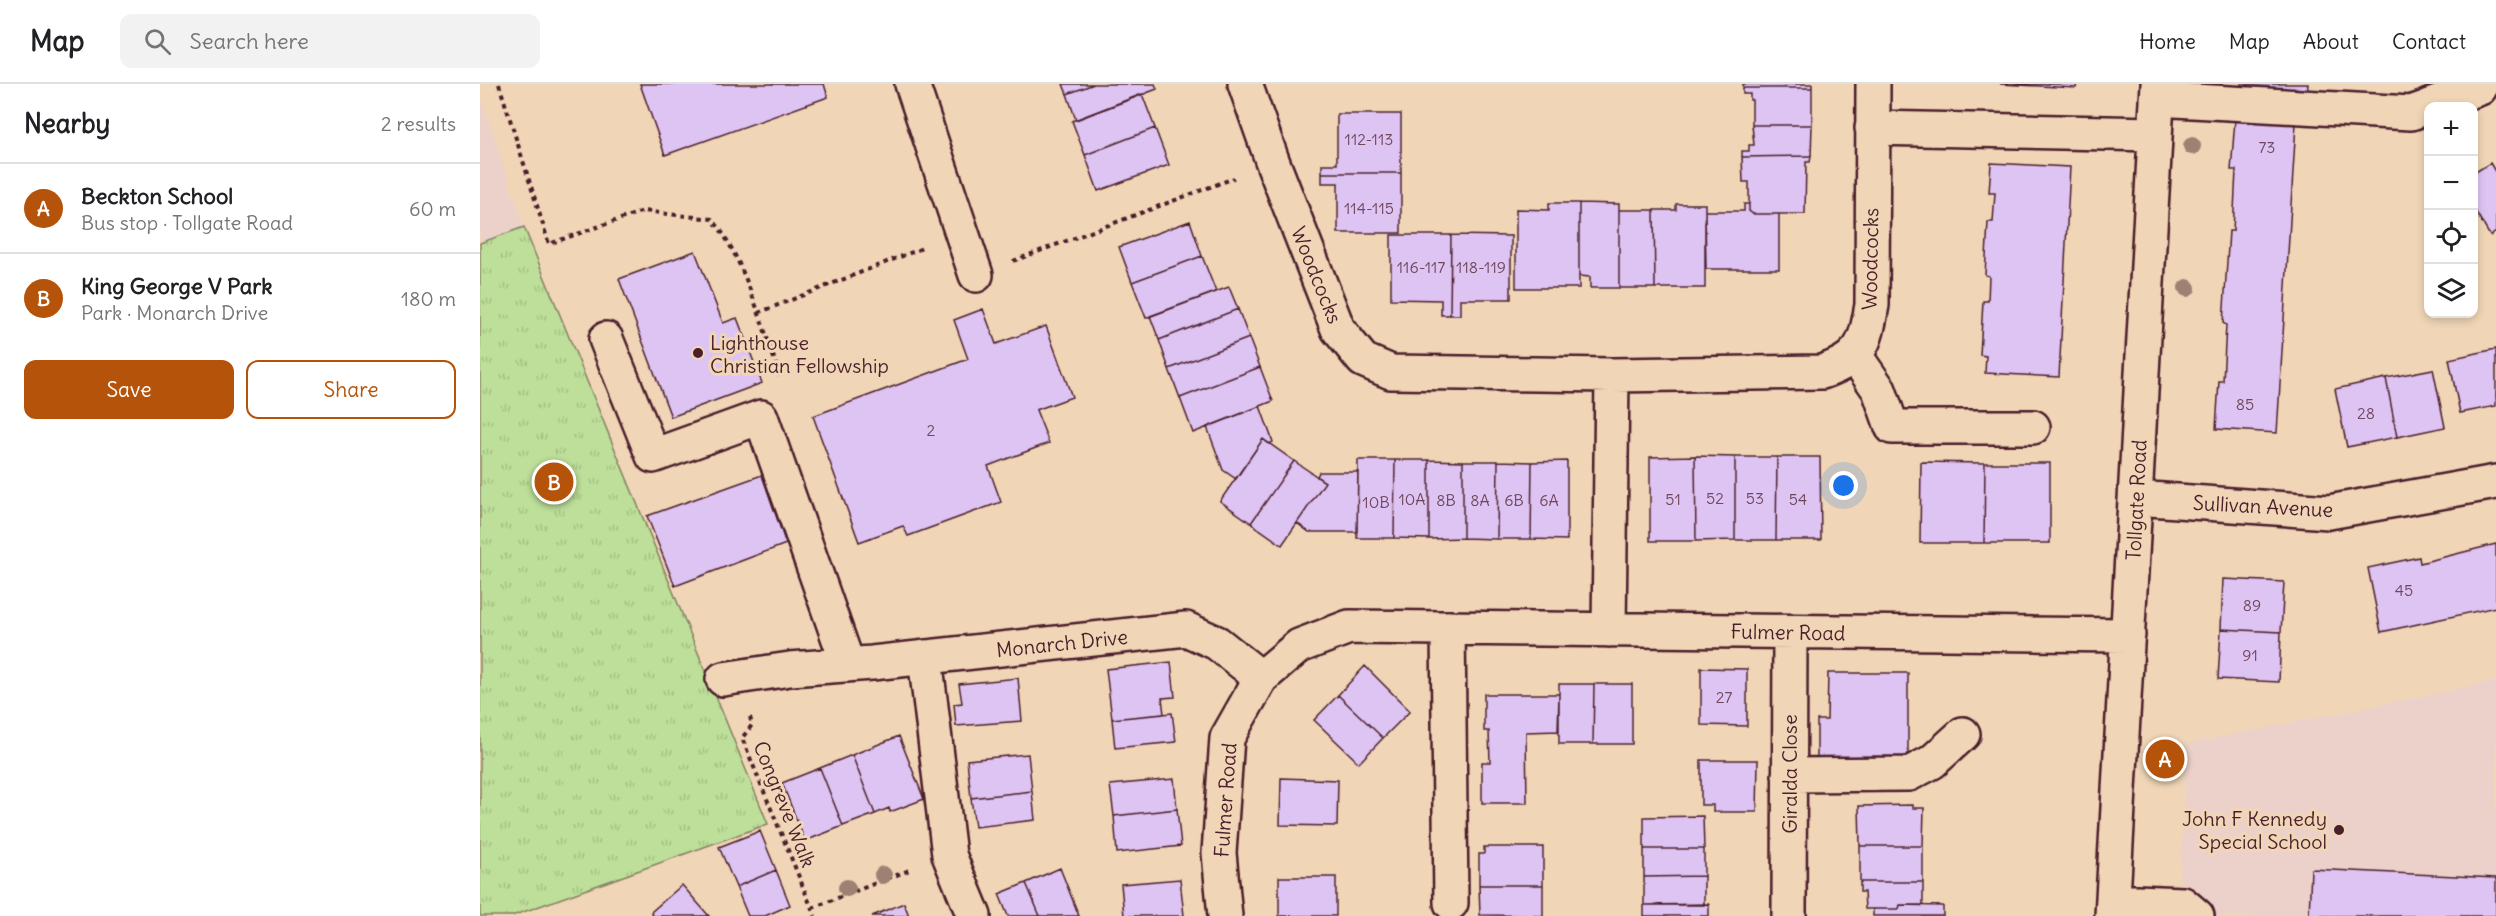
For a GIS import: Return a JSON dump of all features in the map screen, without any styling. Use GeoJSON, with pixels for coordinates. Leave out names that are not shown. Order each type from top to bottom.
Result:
{"type":"FeatureCollection","features":[{"type":"Feature","properties":{"kind":"street","name":"Woodcocks"},"geometry":{"type":"LineString","coordinates":[[1245,84],[1273,163],[1338,329],[1363,360],[1392,372],[1612,375],[1821,372],[1846,364],[1866,340],[1872,305],[1873,84]]}},
{"type":"Feature","properties":{"kind":"street"},"geometry":{"type":"LineString","coordinates":[[2442,102],[2480,88]]}},
{"type":"Feature","properties":{"kind":"street"},"geometry":{"type":"LineString","coordinates":[[914,90],[976,275]]}},
{"type":"Feature","properties":{"kind":"street"},"geometry":{"type":"LineString","coordinates":[[2157,91],[2411,113],[2424,109]]}},
{"type":"Feature","properties":{"kind":"street","name":"Tollgate Road"},"geometry":{"type":"LineString","coordinates":[[2112,909],[2157,91]]}},
{"type":"Feature","properties":{"kind":"street"},"geometry":{"type":"LineString","coordinates":[[1872,128],[2154,134]]}},
{"type":"Feature","properties":{"kind":"street"},"geometry":{"type":"LineString","coordinates":[[606,339],[653,456],[761,417],[848,665]]}},
{"type":"Feature","properties":{"kind":"street"},"geometry":{"type":"LineString","coordinates":[[1854,354],[1879,390],[1892,427],[2033,427]]}},
{"type":"Feature","properties":{"kind":"street"},"geometry":{"type":"LineString","coordinates":[[1609,630],[1612,375]]}},
{"type":"Feature","properties":{"kind":"street","name":"Sullivan Avenue"},"geometry":{"type":"LineString","coordinates":[[2136,498],[2329,512],[2496,482]]}},
{"type":"Feature","properties":{"kind":"street","name":"Fulmer Road"},"geometry":{"type":"LineString","coordinates":[[1225,916],[1219,853],[1227,738],[1261,678],[1299,645],[1349,627],[2128,635]]}},
{"type":"Feature","properties":{"kind":"street"},"geometry":{"type":"LineString","coordinates":[[1448,628],[1451,903]]}},
{"type":"Feature","properties":{"kind":"street","name":"Monarch Drive"},"geometry":{"type":"LineString","coordinates":[[723,679],[1186,629],[1217,643],[1261,678]]}},
{"type":"Feature","properties":{"kind":"street","name":"Giralda Close"},"geometry":{"type":"LineString","coordinates":[[1789,916],[1790,632]]}},
{"type":"Feature","properties":{"kind":"street"},"geometry":{"type":"LineString","coordinates":[[926,657],[949,855],[974,916]]}},
{"type":"Feature","properties":{"kind":"street"},"geometry":{"type":"LineString","coordinates":[[1789,775],[1909,774],[1932,762],[1962,734]]}},
{"type":"Feature","properties":{"kind":"street"},"geometry":{"type":"LineString","coordinates":[[2112,909],[2183,904],[2197,916]]}},
{"type":"Feature","properties":{"kind":"path"},"geometry":{"type":"LineString","coordinates":[[499,84],[549,244],[643,211],[712,219],[725,234]]}},
{"type":"Feature","properties":{"kind":"path"},"geometry":{"type":"LineString","coordinates":[[976,275],[1242,175]]}},
{"type":"Feature","properties":{"kind":"path"},"geometry":{"type":"LineString","coordinates":[[758,313],[961,233]]}},
{"type":"Feature","properties":{"kind":"path","name":"Congreve Walk"},"geometry":{"type":"LineString","coordinates":[[723,679],[738,709],[751,717],[752,725],[742,738],[815,916]]}},
{"type":"Feature","properties":{"kind":"path"},"geometry":{"type":"LineString","coordinates":[[812,908],[949,855]]}},
{"type":"Feature","properties":{"kind":"shaded area"},"geometry":{"type":"Polygon","coordinates":[[[480,95],[524,227],[480,243],[480,95]]]}},
{"type":"Feature","properties":{"kind":"shaded area","name":"John F Kennedy Special School"},"geometry":{"type":"Polygon","coordinates":[[[2496,681],[2496,916],[2178,916],[2187,744],[2496,681]]]}},
{"type":"Feature","properties":{"kind":"green space"},"geometry":{"type":"Polygon","coordinates":[[[524,227],[768,824],[512,916],[480,916],[480,243],[524,227]]]}},
{"type":"Feature","properties":{"kind":"building"},"geometry":{"type":"Polygon","coordinates":[[[640,84],[824,84],[828,97],[665,155],[640,84]]]}},
{"type":"Feature","properties":{"kind":"building"},"geometry":{"type":"Polygon","coordinates":[[[1063,84],[1094,84],[1067,94],[1063,84]]]}},
{"type":"Feature","properties":{"kind":"building"},"geometry":{"type":"Polygon","coordinates":[[[1094,84],[1155,84],[1157,89],[1076,120],[1067,94],[1094,84]]]}},
{"type":"Feature","properties":{"kind":"building"},"geometry":{"type":"Polygon","coordinates":[[[1743,84],[1812,84],[1812,88],[1743,88],[1743,84]]]}},
{"type":"Feature","properties":{"kind":"building"},"geometry":{"type":"Polygon","coordinates":[[[2000,84],[2077,84],[2076,88],[2000,84]]]}},
{"type":"Feature","properties":{"kind":"building"},"geometry":{"type":"Polygon","coordinates":[[[2241,84],[2308,84],[2307,94],[2241,90],[2241,84]]]}},
{"type":"Feature","properties":{"kind":"building"},"geometry":{"type":"Polygon","coordinates":[[[1743,88],[1812,88],[1812,125],[1752,125],[1752,100],[1750,100],[1750,94],[1743,94],[1743,88]]]}},
{"type":"Feature","properties":{"kind":"building"},"geometry":{"type":"Polygon","coordinates":[[[1142,94],[1155,128],[1085,155],[1072,121],[1142,94]]]}},
{"type":"Feature","properties":{"kind":"building"},"geometry":{"type":"Polygon","coordinates":[[[1337,114],[1401,114],[1401,173],[1322,173],[1322,164],[1337,164],[1337,114]]]}},
{"type":"Feature","properties":{"kind":"building"},"geometry":{"type":"Polygon","coordinates":[[[2235,120],[2296,123],[2277,433],[2216,429],[2219,381],[2223,381],[2226,325],[2223,323],[2229,231],[2233,231],[2236,170],[2231,170],[2235,120]]]}},
{"type":"Feature","properties":{"kind":"building"},"geometry":{"type":"Polygon","coordinates":[[[1752,125],[1812,125],[1811,156],[1742,157],[1742,151],[1749,151],[1749,145],[1754,145],[1752,125]]]}},
{"type":"Feature","properties":{"kind":"building"},"geometry":{"type":"Polygon","coordinates":[[[1155,128],[1169,165],[1098,191],[1085,155],[1155,128]]]}},
{"type":"Feature","properties":{"kind":"building"},"geometry":{"type":"Polygon","coordinates":[[[1811,156],[1810,162],[1806,162],[1805,214],[1753,214],[1749,211],[1749,182],[1743,182],[1742,157],[1811,156]]]}},
{"type":"Feature","properties":{"kind":"building"},"geometry":{"type":"Polygon","coordinates":[[[1991,163],[2070,167],[2059,377],[1985,373],[1986,356],[1980,355],[1983,301],[1988,301],[1989,276],[1985,275],[1988,222],[1993,222],[1995,193],[1989,193],[1991,163]]]}},
{"type":"Feature","properties":{"kind":"building"},"geometry":{"type":"Polygon","coordinates":[[[2490,163],[2496,173],[2496,232],[2490,236],[2478,216],[2478,170],[2490,163]]]}},
{"type":"Feature","properties":{"kind":"building"},"geometry":{"type":"Polygon","coordinates":[[[1322,173],[1401,173],[1401,233],[1338,233],[1338,183],[1322,183],[1322,173]]]}},
{"type":"Feature","properties":{"kind":"building"},"geometry":{"type":"Polygon","coordinates":[[[1549,203],[1579,203],[1579,288],[1516,288],[1516,209],[1549,210],[1549,203]]]}},
{"type":"Feature","properties":{"kind":"building"},"geometry":{"type":"Polygon","coordinates":[[[1579,203],[1619,204],[1619,288],[1590,288],[1590,277],[1579,276],[1579,203]]]}},
{"type":"Feature","properties":{"kind":"building"},"geometry":{"type":"Polygon","coordinates":[[[1676,204],[1705,204],[1705,288],[1655,288],[1654,210],[1676,210],[1676,204]]]}},
{"type":"Feature","properties":{"kind":"building"},"geometry":{"type":"Polygon","coordinates":[[[1744,204],[1749,204],[1749,211],[1753,214],[1779,214],[1779,269],[1706,269],[1705,211],[1744,211],[1744,204]]]}},
{"type":"Feature","properties":{"kind":"building"},"geometry":{"type":"Polygon","coordinates":[[[1619,210],[1654,210],[1655,288],[1619,288],[1619,210]]]}},
{"type":"Feature","properties":{"kind":"building"},"geometry":{"type":"Polygon","coordinates":[[[1190,221],[1202,256],[1132,282],[1119,247],[1190,221]]]}},
{"type":"Feature","properties":{"kind":"building"},"geometry":{"type":"Polygon","coordinates":[[[1391,235],[1451,235],[1450,315],[1441,315],[1441,300],[1391,299],[1391,235]]]}},
{"type":"Feature","properties":{"kind":"building"},"geometry":{"type":"Polygon","coordinates":[[[1451,235],[1511,236],[1511,299],[1460,299],[1460,315],[1450,315],[1451,235]]]}},
{"type":"Feature","properties":{"kind":"building","name":"Lighthouse Christian Fellowship"},"geometry":{"type":"Polygon","coordinates":[[[695,251],[723,323],[737,318],[762,383],[671,417],[619,279],[695,251]]]}},
{"type":"Feature","properties":{"kind":"building"},"geometry":{"type":"Polygon","coordinates":[[[1202,256],[1216,292],[1146,318],[1132,282],[1202,256]]]}},
{"type":"Feature","properties":{"kind":"building"},"geometry":{"type":"Polygon","coordinates":[[[1229,287],[1238,309],[1159,340],[1150,316],[1229,287]]]}},
{"type":"Feature","properties":{"kind":"building"},"geometry":{"type":"Polygon","coordinates":[[[983,309],[996,344],[1046,326],[1072,397],[1036,410],[1049,443],[988,466],[1001,502],[908,536],[903,526],[859,542],[813,416],[968,359],[954,320],[983,309]]]}},
{"type":"Feature","properties":{"kind":"building"},"geometry":{"type":"Polygon","coordinates":[[[1238,309],[1249,338],[1169,369],[1159,340],[1238,309]]]}},
{"type":"Feature","properties":{"kind":"building"},"geometry":{"type":"Polygon","coordinates":[[[1249,338],[1260,367],[1180,398],[1169,369],[1249,338]]]}},
{"type":"Feature","properties":{"kind":"building"},"geometry":{"type":"Polygon","coordinates":[[[2496,349],[2496,406],[2460,413],[2449,359],[2496,349]]]}},
{"type":"Feature","properties":{"kind":"building"},"geometry":{"type":"Polygon","coordinates":[[[1260,367],[1273,401],[1193,433],[1180,398],[1260,367]]]}},
{"type":"Feature","properties":{"kind":"building"},"geometry":{"type":"Polygon","coordinates":[[[2433,369],[2445,427],[2397,437],[2386,378],[2433,369]]]}},
{"type":"Feature","properties":{"kind":"building"},"geometry":{"type":"Polygon","coordinates":[[[2386,378],[2397,437],[2347,447],[2335,389],[2386,378]]]}},
{"type":"Feature","properties":{"kind":"building"},"geometry":{"type":"Polygon","coordinates":[[[1260,406],[1273,442],[1269,444],[1263,439],[1236,479],[1223,470],[1207,427],[1260,406]]]}},
{"type":"Feature","properties":{"kind":"building"},"geometry":{"type":"Polygon","coordinates":[[[1263,439],[1294,461],[1251,523],[1220,501],[1263,439]]]}},
{"type":"Feature","properties":{"kind":"building"},"geometry":{"type":"Polygon","coordinates":[[[1695,456],[1696,541],[1650,541],[1650,457],[1695,456]]]}},
{"type":"Feature","properties":{"kind":"building"},"geometry":{"type":"Polygon","coordinates":[[[1695,456],[1735,457],[1735,540],[1696,541],[1695,456]]]}},
{"type":"Feature","properties":{"kind":"building"},"geometry":{"type":"Polygon","coordinates":[[[1735,457],[1777,457],[1776,540],[1735,540],[1735,457]]]}},
{"type":"Feature","properties":{"kind":"building"},"geometry":{"type":"Polygon","coordinates":[[[1777,457],[1820,457],[1821,540],[1776,540],[1777,457]]]}},
{"type":"Feature","properties":{"kind":"building"},"geometry":{"type":"Polygon","coordinates":[[[1358,460],[1395,460],[1394,538],[1357,538],[1358,460]]]}},
{"type":"Feature","properties":{"kind":"building"},"geometry":{"type":"Polygon","coordinates":[[[1395,460],[1429,460],[1429,539],[1394,538],[1395,460]]]}},
{"type":"Feature","properties":{"kind":"building"},"geometry":{"type":"Polygon","coordinates":[[[1429,460],[1463,461],[1463,538],[1429,539],[1429,460]]]}},
{"type":"Feature","properties":{"kind":"building"},"geometry":{"type":"Polygon","coordinates":[[[1294,461],[1325,482],[1282,545],[1251,523],[1294,461]]]}},
{"type":"Feature","properties":{"kind":"building"},"geometry":{"type":"Polygon","coordinates":[[[1463,461],[1498,461],[1497,539],[1463,538],[1463,461]]]}},
{"type":"Feature","properties":{"kind":"building"},"geometry":{"type":"Polygon","coordinates":[[[1498,461],[1532,462],[1531,539],[1497,539],[1498,461]]]}},
{"type":"Feature","properties":{"kind":"building"},"geometry":{"type":"Polygon","coordinates":[[[1567,461],[1567,540],[1531,539],[1532,462],[1567,461]]]}},
{"type":"Feature","properties":{"kind":"building"},"geometry":{"type":"Polygon","coordinates":[[[1921,462],[1985,463],[1984,543],[1920,543],[1921,462]]]}},
{"type":"Feature","properties":{"kind":"building"},"geometry":{"type":"Polygon","coordinates":[[[1985,463],[2050,463],[2050,543],[1984,543],[1985,463]]]}},
{"type":"Feature","properties":{"kind":"building"},"geometry":{"type":"Polygon","coordinates":[[[1319,472],[1358,472],[1357,532],[1309,532],[1297,523],[1325,482],[1317,477],[1319,472]]]}},
{"type":"Feature","properties":{"kind":"building"},"geometry":{"type":"Polygon","coordinates":[[[762,475],[786,544],[675,586],[647,516],[762,475]]]}},
{"type":"Feature","properties":{"kind":"building"},"geometry":{"type":"Polygon","coordinates":[[[2496,544],[2496,607],[2381,632],[2368,568],[2419,557],[2420,563],[2496,544]]]}},
{"type":"Feature","properties":{"kind":"building"},"geometry":{"type":"Polygon","coordinates":[[[2223,579],[2284,582],[2281,632],[2221,629],[2223,579]]]}},
{"type":"Feature","properties":{"kind":"building"},"geometry":{"type":"Polygon","coordinates":[[[2221,629],[2281,632],[2279,682],[2218,679],[2221,629]]]}},
{"type":"Feature","properties":{"kind":"building"},"geometry":{"type":"Polygon","coordinates":[[[1171,662],[1175,697],[1162,698],[1164,714],[1112,719],[1106,669],[1171,662]]]}},
{"type":"Feature","properties":{"kind":"building"},"geometry":{"type":"Polygon","coordinates":[[[1365,666],[1410,711],[1383,738],[1338,695],[1365,666]]]}},
{"type":"Feature","properties":{"kind":"building"},"geometry":{"type":"Polygon","coordinates":[[[1701,668],[1747,669],[1747,726],[1701,725],[1701,668]]]}},
{"type":"Feature","properties":{"kind":"building"},"geometry":{"type":"Polygon","coordinates":[[[1828,673],[1908,673],[1908,757],[1817,757],[1817,720],[1827,720],[1828,673]]]}},
{"type":"Feature","properties":{"kind":"building"},"geometry":{"type":"Polygon","coordinates":[[[1018,678],[1022,721],[956,726],[954,704],[962,703],[959,684],[1018,678]]]}},
{"type":"Feature","properties":{"kind":"building"},"geometry":{"type":"Polygon","coordinates":[[[1559,684],[1594,684],[1593,744],[1559,744],[1559,684]]]}},
{"type":"Feature","properties":{"kind":"building"},"geometry":{"type":"Polygon","coordinates":[[[1594,684],[1632,684],[1632,744],[1593,744],[1594,684]]]}},
{"type":"Feature","properties":{"kind":"building"},"geometry":{"type":"Polygon","coordinates":[[[1484,694],[1559,694],[1558,731],[1526,732],[1527,803],[1482,803],[1482,762],[1490,762],[1489,731],[1484,731],[1484,694]]]}},
{"type":"Feature","properties":{"kind":"building"},"geometry":{"type":"Polygon","coordinates":[[[1338,695],[1383,738],[1359,763],[1314,720],[1338,695]]]}},
{"type":"Feature","properties":{"kind":"building"},"geometry":{"type":"Polygon","coordinates":[[[1172,713],[1176,742],[1115,748],[1112,719],[1172,713]]]}},
{"type":"Feature","properties":{"kind":"building"},"geometry":{"type":"Polygon","coordinates":[[[899,736],[924,799],[890,812],[889,808],[875,814],[852,755],[899,736]]]}},
{"type":"Feature","properties":{"kind":"building"},"geometry":{"type":"Polygon","coordinates":[[[1028,754],[1032,791],[971,798],[967,760],[1028,754]]]}},
{"type":"Feature","properties":{"kind":"building"},"geometry":{"type":"Polygon","coordinates":[[[852,755],[875,814],[843,826],[820,768],[852,755]]]}},
{"type":"Feature","properties":{"kind":"building"},"geometry":{"type":"Polygon","coordinates":[[[1701,760],[1758,760],[1757,812],[1713,812],[1713,805],[1701,805],[1701,760]]]}},
{"type":"Feature","properties":{"kind":"building"},"geometry":{"type":"Polygon","coordinates":[[[820,768],[843,826],[805,841],[782,783],[820,768]]]}},
{"type":"Feature","properties":{"kind":"building"},"geometry":{"type":"Polygon","coordinates":[[[1281,778],[1338,780],[1337,826],[1280,825],[1281,778]]]}},
{"type":"Feature","properties":{"kind":"building"},"geometry":{"type":"Polygon","coordinates":[[[1174,779],[1177,809],[1114,816],[1110,785],[1174,779]]]}},
{"type":"Feature","properties":{"kind":"building"},"geometry":{"type":"Polygon","coordinates":[[[1032,791],[1035,820],[975,827],[971,798],[1032,791]]]}},
{"type":"Feature","properties":{"kind":"building"},"geometry":{"type":"Polygon","coordinates":[[[1913,805],[1913,808],[1924,808],[1923,846],[1860,846],[1859,806],[1913,805]]]}},
{"type":"Feature","properties":{"kind":"building"},"geometry":{"type":"Polygon","coordinates":[[[1177,809],[1181,846],[1117,853],[1114,816],[1177,809]]]}},
{"type":"Feature","properties":{"kind":"building"},"geometry":{"type":"Polygon","coordinates":[[[1703,816],[1704,849],[1644,849],[1644,817],[1703,816]]]}},
{"type":"Feature","properties":{"kind":"building"},"geometry":{"type":"Polygon","coordinates":[[[760,831],[776,870],[736,887],[719,847],[760,831]]]}},
{"type":"Feature","properties":{"kind":"building"},"geometry":{"type":"Polygon","coordinates":[[[1860,846],[1923,846],[1923,882],[1860,882],[1860,846]]]}},
{"type":"Feature","properties":{"kind":"building"},"geometry":{"type":"Polygon","coordinates":[[[1484,847],[1543,847],[1543,885],[1479,885],[1479,854],[1484,854],[1484,847]]]}},
{"type":"Feature","properties":{"kind":"building"},"geometry":{"type":"Polygon","coordinates":[[[1644,849],[1704,849],[1704,876],[1644,877],[1644,849]]]}},
{"type":"Feature","properties":{"kind":"building"},"geometry":{"type":"Polygon","coordinates":[[[1060,868],[1079,916],[1040,916],[1026,883],[1060,868]]]}},
{"type":"Feature","properties":{"kind":"building"},"geometry":{"type":"Polygon","coordinates":[[[2311,869],[2496,878],[2496,916],[2309,916],[2311,869]]]}},
{"type":"Feature","properties":{"kind":"building"},"geometry":{"type":"Polygon","coordinates":[[[776,870],[790,905],[765,916],[748,916],[736,887],[776,870]]]}},
{"type":"Feature","properties":{"kind":"building"},"geometry":{"type":"Polygon","coordinates":[[[1704,876],[1704,905],[1644,905],[1644,877],[1704,876]]]}},
{"type":"Feature","properties":{"kind":"building"},"geometry":{"type":"Polygon","coordinates":[[[1279,877],[1336,877],[1336,916],[1279,916],[1279,877]]]}},
{"type":"Feature","properties":{"kind":"building"},"geometry":{"type":"Polygon","coordinates":[[[1180,879],[1184,916],[1124,916],[1121,884],[1180,879]]]}},
{"type":"Feature","properties":{"kind":"building"},"geometry":{"type":"Polygon","coordinates":[[[1860,882],[1923,882],[1923,905],[1900,905],[1899,909],[1865,909],[1864,892],[1860,892],[1860,882]]]}},
{"type":"Feature","properties":{"kind":"building"},"geometry":{"type":"Polygon","coordinates":[[[1026,883],[1040,916],[1008,916],[999,894],[1026,883]]]}},
{"type":"Feature","properties":{"kind":"building"},"geometry":{"type":"Polygon","coordinates":[[[682,885],[709,916],[653,916],[651,912],[682,885]]]}},
{"type":"Feature","properties":{"kind":"building"},"geometry":{"type":"Polygon","coordinates":[[[1479,885],[1543,885],[1543,916],[1480,915],[1479,885]]]}},
{"type":"Feature","properties":{"kind":"building"},"geometry":{"type":"Polygon","coordinates":[[[904,903],[909,916],[872,916],[904,903]]]}},
{"type":"Feature","properties":{"kind":"building"},"geometry":{"type":"Polygon","coordinates":[[[1709,904],[1709,916],[1644,916],[1644,905],[1709,904]]]}},
{"type":"Feature","properties":{"kind":"building"},"geometry":{"type":"Polygon","coordinates":[[[1900,905],[1943,906],[1943,916],[1873,916],[1873,909],[1899,909],[1900,905]]]}},
{"type":"Feature","properties":{"kind":"place","name":"Lighthouse Christian Fellowship"},"geometry":{"type":"Point","coordinates":[698,353]}},
{"type":"Feature","properties":{"kind":"place","name":"King George V Park"},"geometry":{"type":"Point","coordinates":[554,482]}},
{"type":"Feature","properties":{"kind":"place","name":"Beckton School"},"geometry":{"type":"Point","coordinates":[2165,759]}},
{"type":"Feature","properties":{"kind":"place","name":"John F Kennedy Special School"},"geometry":{"type":"Point","coordinates":[2339,830]}}]}
